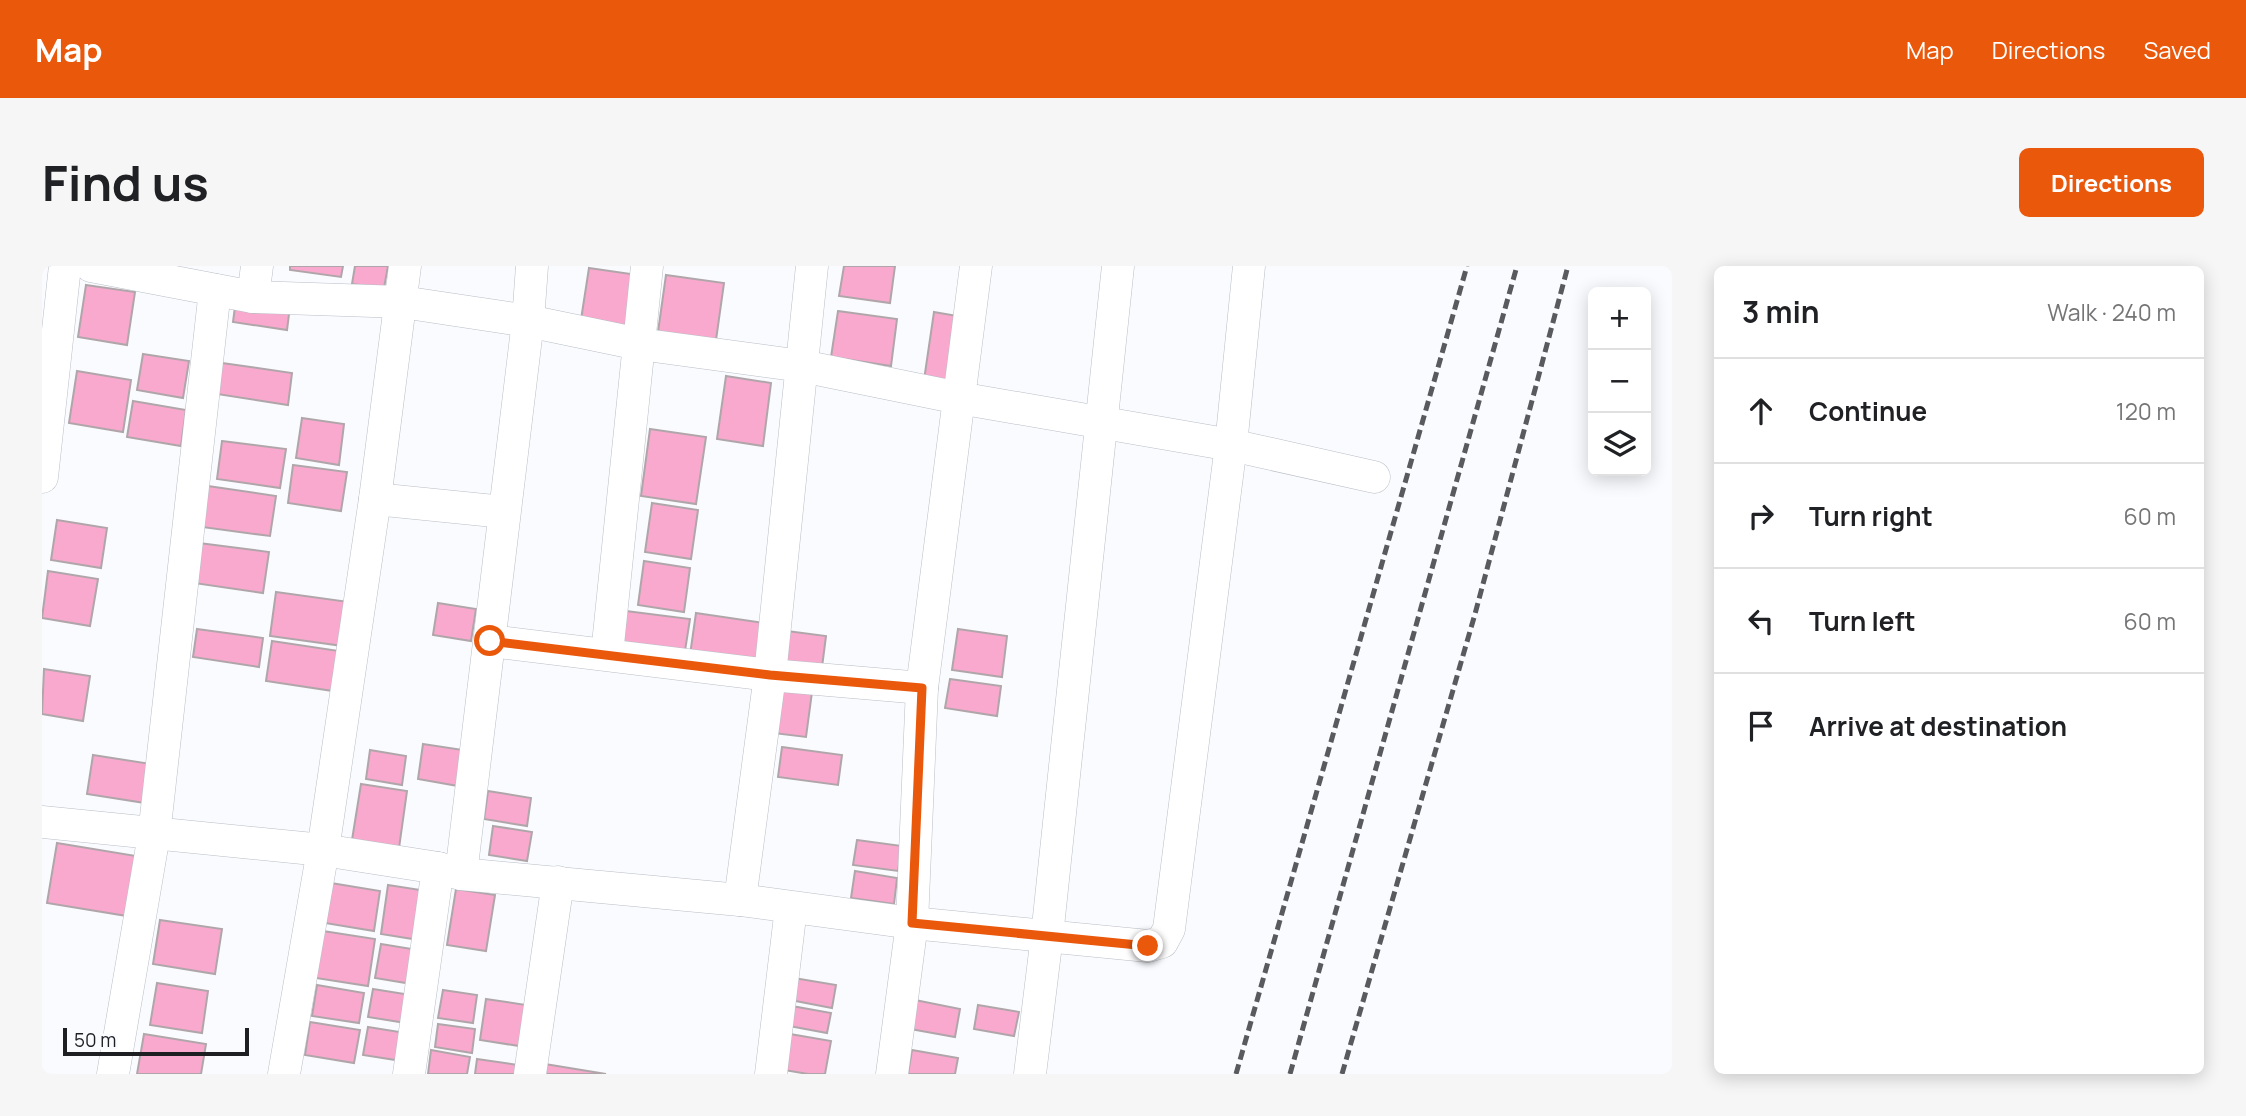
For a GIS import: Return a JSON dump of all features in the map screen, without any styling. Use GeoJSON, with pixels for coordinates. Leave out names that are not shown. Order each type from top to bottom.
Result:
{"type":"FeatureCollection","features":[{"type":"Feature","properties":{"kind":"street"},"geometry":{"type":"LineString","coordinates":[[42,477],[65,266]]}},
{"type":"Feature","properties":{"kind":"street"},"geometry":{"type":"LineString","coordinates":[[91,266],[253,297],[402,303],[528,321],[639,344],[802,366],[959,398],[1231,445],[1374,477]]}},
{"type":"Feature","properties":{"kind":"street"},"geometry":{"type":"LineString","coordinates":[[253,297],[257,266]]}},
{"type":"Feature","properties":{"kind":"street"},"geometry":{"type":"LineString","coordinates":[[284,1074],[323,850],[375,499],[405,266]]}},
{"type":"Feature","properties":{"kind":"street"},"geometry":{"type":"LineString","coordinates":[[409,1074],[490,641],[533,266]]}},
{"type":"Feature","properties":{"kind":"street"},"geometry":{"type":"LineString","coordinates":[[607,654],[647,266]]}},
{"type":"Feature","properties":{"kind":"street"},"geometry":{"type":"LineString","coordinates":[[740,900],[770,675],[812,266]]}},
{"type":"Feature","properties":{"kind":"street"},"geometry":{"type":"LineString","coordinates":[[892,1074],[912,923],[922,688],[976,266]]}},
{"type":"Feature","properties":{"kind":"street"},"geometry":{"type":"LineString","coordinates":[[1030,1074],[1118,266]]}},
{"type":"Feature","properties":{"kind":"street"},"geometry":{"type":"LineString","coordinates":[[42,822],[323,850],[449,871],[740,900],[912,923],[1148,946],[1162,942],[1168,929],[1231,445],[1249,266]]}},
{"type":"Feature","properties":{"kind":"street"},"geometry":{"type":"LineString","coordinates":[[113,1074],[154,835],[215,290]]}},
{"type":"Feature","properties":{"kind":"street"},"geometry":{"type":"LineString","coordinates":[[375,499],[505,512]]}},
{"type":"Feature","properties":{"kind":"street"},"geometry":{"type":"LineString","coordinates":[[490,641],[770,675],[922,688]]}},
{"type":"Feature","properties":{"kind":"street"},"geometry":{"type":"LineString","coordinates":[[530,1074],[558,882]]}},
{"type":"Feature","properties":{"kind":"street"},"geometry":{"type":"LineString","coordinates":[[772,1074],[790,908]]}},
{"type":"Feature","properties":{"kind":"building"},"geometry":{"type":"Polygon","coordinates":[[[290,266],[343,266],[341,277],[290,270],[290,266]]]}},
{"type":"Feature","properties":{"kind":"building"},"geometry":{"type":"Polygon","coordinates":[[[355,266],[388,266],[384,288],[352,284],[355,266]]]}},
{"type":"Feature","properties":{"kind":"building"},"geometry":{"type":"Polygon","coordinates":[[[844,266],[895,266],[890,303],[839,296],[844,266]]]}},
{"type":"Feature","properties":{"kind":"building"},"geometry":{"type":"Polygon","coordinates":[[[589,268],[638,275],[630,333],[580,326],[589,268]]]}},
{"type":"Feature","properties":{"kind":"building"},"geometry":{"type":"Polygon","coordinates":[[[666,275],[724,283],[716,340],[658,332],[666,275]]]}},
{"type":"Feature","properties":{"kind":"building"},"geometry":{"type":"Polygon","coordinates":[[[86,285],[135,292],[127,345],[78,337],[86,285]]]}},
{"type":"Feature","properties":{"kind":"building"},"geometry":{"type":"Polygon","coordinates":[[[236,299],[290,306],[287,330],[233,322],[236,299]]]}},
{"type":"Feature","properties":{"kind":"building"},"geometry":{"type":"Polygon","coordinates":[[[838,311],[897,319],[891,366],[831,357],[838,311]]]}},
{"type":"Feature","properties":{"kind":"building"},"geometry":{"type":"Polygon","coordinates":[[[934,312],[963,317],[953,385],[924,380],[934,312]]]}},
{"type":"Feature","properties":{"kind":"building"},"geometry":{"type":"Polygon","coordinates":[[[143,354],[189,361],[183,398],[137,390],[143,354]]]}},
{"type":"Feature","properties":{"kind":"building"},"geometry":{"type":"Polygon","coordinates":[[[222,363],[292,373],[288,405],[217,394],[222,363]]]}},
{"type":"Feature","properties":{"kind":"building"},"geometry":{"type":"Polygon","coordinates":[[[77,371],[131,380],[123,432],[69,423],[77,371]]]}},
{"type":"Feature","properties":{"kind":"building"},"geometry":{"type":"Polygon","coordinates":[[[726,376],[771,383],[763,446],[717,439],[726,376]]]}},
{"type":"Feature","properties":{"kind":"building"},"geometry":{"type":"Polygon","coordinates":[[[133,401],[186,410],[181,446],[127,437],[133,401]]]}},
{"type":"Feature","properties":{"kind":"building"},"geometry":{"type":"Polygon","coordinates":[[[302,418],[344,424],[339,465],[296,458],[302,418]]]}},
{"type":"Feature","properties":{"kind":"building"},"geometry":{"type":"Polygon","coordinates":[[[650,429],[706,437],[696,504],[641,496],[650,429]]]}},
{"type":"Feature","properties":{"kind":"building"},"geometry":{"type":"Polygon","coordinates":[[[222,441],[286,449],[280,488],[217,479],[222,441]]]}},
{"type":"Feature","properties":{"kind":"building"},"geometry":{"type":"Polygon","coordinates":[[[293,465],[347,472],[341,511],[288,503],[293,465]]]}},
{"type":"Feature","properties":{"kind":"building"},"geometry":{"type":"Polygon","coordinates":[[[208,486],[276,496],[270,536],[202,527],[208,486]]]}},
{"type":"Feature","properties":{"kind":"building"},"geometry":{"type":"Polygon","coordinates":[[[652,503],[698,510],[691,559],[645,552],[652,503]]]}},
{"type":"Feature","properties":{"kind":"building"},"geometry":{"type":"Polygon","coordinates":[[[57,520],[107,528],[101,568],[51,560],[57,520]]]}},
{"type":"Feature","properties":{"kind":"building"},"geometry":{"type":"Polygon","coordinates":[[[199,543],[269,552],[263,593],[194,583],[199,543]]]}},
{"type":"Feature","properties":{"kind":"building"},"geometry":{"type":"Polygon","coordinates":[[[644,561],[690,568],[684,612],[638,605],[644,561]]]}},
{"type":"Feature","properties":{"kind":"building"},"geometry":{"type":"Polygon","coordinates":[[[48,571],[98,579],[90,626],[42,618],[48,571]]]}},
{"type":"Feature","properties":{"kind":"building"},"geometry":{"type":"Polygon","coordinates":[[[276,592],[349,602],[343,646],[270,636],[276,592]]]}},
{"type":"Feature","properties":{"kind":"building"},"geometry":{"type":"Polygon","coordinates":[[[438,603],[476,609],[471,641],[433,635],[438,603]]]}},
{"type":"Feature","properties":{"kind":"building"},"geometry":{"type":"Polygon","coordinates":[[[626,611],[690,619],[684,657],[621,648],[626,611]]]}},
{"type":"Feature","properties":{"kind":"building"},"geometry":{"type":"Polygon","coordinates":[[[696,613],[764,623],[758,664],[690,655],[696,613]]]}},
{"type":"Feature","properties":{"kind":"building"},"geometry":{"type":"Polygon","coordinates":[[[197,629],[263,638],[259,667],[193,657],[197,629]]]}},
{"type":"Feature","properties":{"kind":"building"},"geometry":{"type":"Polygon","coordinates":[[[958,629],[1007,636],[1002,677],[952,670],[958,629]]]}},
{"type":"Feature","properties":{"kind":"building"},"geometry":{"type":"Polygon","coordinates":[[[787,631],[826,636],[821,675],[781,669],[787,631]]]}},
{"type":"Feature","properties":{"kind":"building"},"geometry":{"type":"Polygon","coordinates":[[[272,641],[339,651],[333,691],[266,681],[272,641]]]}},
{"type":"Feature","properties":{"kind":"building"},"geometry":{"type":"Polygon","coordinates":[[[44,669],[90,676],[83,721],[42,714],[44,669]]]}},
{"type":"Feature","properties":{"kind":"building"},"geometry":{"type":"Polygon","coordinates":[[[950,679],[1001,686],[997,716],[945,708],[950,679]]]}},
{"type":"Feature","properties":{"kind":"building"},"geometry":{"type":"Polygon","coordinates":[[[780,688],[812,692],[806,737],[773,733],[780,688]]]}},
{"type":"Feature","properties":{"kind":"building"},"geometry":{"type":"Polygon","coordinates":[[[423,744],[463,750],[458,786],[418,779],[423,744]]]}},
{"type":"Feature","properties":{"kind":"building"},"geometry":{"type":"Polygon","coordinates":[[[782,747],[842,755],[838,785],[778,777],[782,747]]]}},
{"type":"Feature","properties":{"kind":"building"},"geometry":{"type":"Polygon","coordinates":[[[370,750],[406,756],[402,785],[366,779],[370,750]]]}},
{"type":"Feature","properties":{"kind":"building"},"geometry":{"type":"Polygon","coordinates":[[[93,755],[151,764],[145,803],[87,794],[93,755]]]}},
{"type":"Feature","properties":{"kind":"building"},"geometry":{"type":"Polygon","coordinates":[[[361,784],[407,791],[399,848],[352,840],[361,784]]]}},
{"type":"Feature","properties":{"kind":"building"},"geometry":{"type":"Polygon","coordinates":[[[488,791],[531,798],[527,826],[484,819],[488,791]]]}},
{"type":"Feature","properties":{"kind":"building"},"geometry":{"type":"Polygon","coordinates":[[[493,826],[532,832],[527,861],[489,855],[493,826]]]}},
{"type":"Feature","properties":{"kind":"building"},"geometry":{"type":"Polygon","coordinates":[[[857,840],[902,846],[898,871],[853,865],[857,840]]]}},
{"type":"Feature","properties":{"kind":"building"},"geometry":{"type":"Polygon","coordinates":[[[57,843],[142,857],[133,917],[47,903],[57,843]]]}},
{"type":"Feature","properties":{"kind":"building"},"geometry":{"type":"Polygon","coordinates":[[[855,871],[897,878],[894,904],[851,898],[855,871]]]}},
{"type":"Feature","properties":{"kind":"building"},"geometry":{"type":"Polygon","coordinates":[[[331,883],[380,891],[374,931],[325,923],[331,883]]]}},
{"type":"Feature","properties":{"kind":"building"},"geometry":{"type":"Polygon","coordinates":[[[388,885],[427,891],[419,940],[381,934],[388,885]]]}},
{"type":"Feature","properties":{"kind":"building"},"geometry":{"type":"Polygon","coordinates":[[[456,889],[495,895],[486,951],[447,945],[456,889]]]}},
{"type":"Feature","properties":{"kind":"building"},"geometry":{"type":"Polygon","coordinates":[[[160,920],[222,929],[215,974],[153,964],[160,920]]]}},
{"type":"Feature","properties":{"kind":"building"},"geometry":{"type":"Polygon","coordinates":[[[323,931],[375,939],[368,986],[316,978],[323,931]]]}},
{"type":"Feature","properties":{"kind":"building"},"geometry":{"type":"Polygon","coordinates":[[[381,944],[418,950],[412,984],[375,978],[381,944]]]}},
{"type":"Feature","properties":{"kind":"building"},"geometry":{"type":"Polygon","coordinates":[[[794,978],[836,985],[832,1008],[790,1000],[794,978]]]}},
{"type":"Feature","properties":{"kind":"building"},"geometry":{"type":"Polygon","coordinates":[[[157,983],[208,991],[202,1033],[150,1025],[157,983]]]}},
{"type":"Feature","properties":{"kind":"building"},"geometry":{"type":"Polygon","coordinates":[[[317,985],[364,993],[359,1023],[312,1016],[317,985]]]}},
{"type":"Feature","properties":{"kind":"building"},"geometry":{"type":"Polygon","coordinates":[[[373,989],[411,995],[406,1023],[368,1017],[373,989]]]}},
{"type":"Feature","properties":{"kind":"building"},"geometry":{"type":"Polygon","coordinates":[[[443,990],[477,995],[473,1023],[438,1018],[443,990]]]}},
{"type":"Feature","properties":{"kind":"building"},"geometry":{"type":"Polygon","coordinates":[[[486,999],[526,1005],[519,1046],[480,1040],[486,999]]]}},
{"type":"Feature","properties":{"kind":"building"},"geometry":{"type":"Polygon","coordinates":[[[915,1000],[960,1009],[955,1037],[910,1029],[915,1000]]]}},
{"type":"Feature","properties":{"kind":"building"},"geometry":{"type":"Polygon","coordinates":[[[978,1005],[1019,1012],[1014,1036],[974,1029],[978,1005]]]}},
{"type":"Feature","properties":{"kind":"building"},"geometry":{"type":"Polygon","coordinates":[[[792,1006],[831,1013],[827,1033],[789,1026],[792,1006]]]}},
{"type":"Feature","properties":{"kind":"building"},"geometry":{"type":"Polygon","coordinates":[[[310,1022],[360,1030],[354,1063],[305,1055],[310,1022]]]}},
{"type":"Feature","properties":{"kind":"building"},"geometry":{"type":"Polygon","coordinates":[[[438,1024],[475,1029],[472,1053],[435,1047],[438,1024]]]}},
{"type":"Feature","properties":{"kind":"building"},"geometry":{"type":"Polygon","coordinates":[[[368,1027],[406,1033],[402,1061],[363,1055],[368,1027]]]}},
{"type":"Feature","properties":{"kind":"building"},"geometry":{"type":"Polygon","coordinates":[[[144,1034],[206,1044],[201,1074],[137,1074],[144,1034]]]}},
{"type":"Feature","properties":{"kind":"building"},"geometry":{"type":"Polygon","coordinates":[[[790,1034],[831,1041],[825,1074],[784,1070],[790,1034]]]}},
{"type":"Feature","properties":{"kind":"building"},"geometry":{"type":"Polygon","coordinates":[[[431,1050],[470,1057],[467,1074],[428,1074],[431,1050]]]}},
{"type":"Feature","properties":{"kind":"building"},"geometry":{"type":"Polygon","coordinates":[[[912,1050],[958,1058],[955,1074],[908,1074],[912,1050]]]}},
{"type":"Feature","properties":{"kind":"building"},"geometry":{"type":"Polygon","coordinates":[[[477,1059],[518,1065],[516,1074],[475,1074],[477,1059]]]}},
{"type":"Feature","properties":{"kind":"building"},"geometry":{"type":"Polygon","coordinates":[[[545,1064],[606,1074],[544,1074],[545,1064]]]}},
{"type":"Feature","properties":{"kind":"railway"},"geometry":{"type":"LineString","coordinates":[[1236,1074],[1467,266]]}},
{"type":"Feature","properties":{"kind":"railway"},"geometry":{"type":"LineString","coordinates":[[1290,1074],[1517,266]]}},
{"type":"Feature","properties":{"kind":"railway"},"geometry":{"type":"LineString","coordinates":[[1342,1074],[1475,614],[1568,266]]}},
{"type":"Feature","properties":{"kind":"route"},"geometry":{"type":"LineString","coordinates":[[490,641],[770,675],[922,688],[912,923],[1148,946]]}}]}
